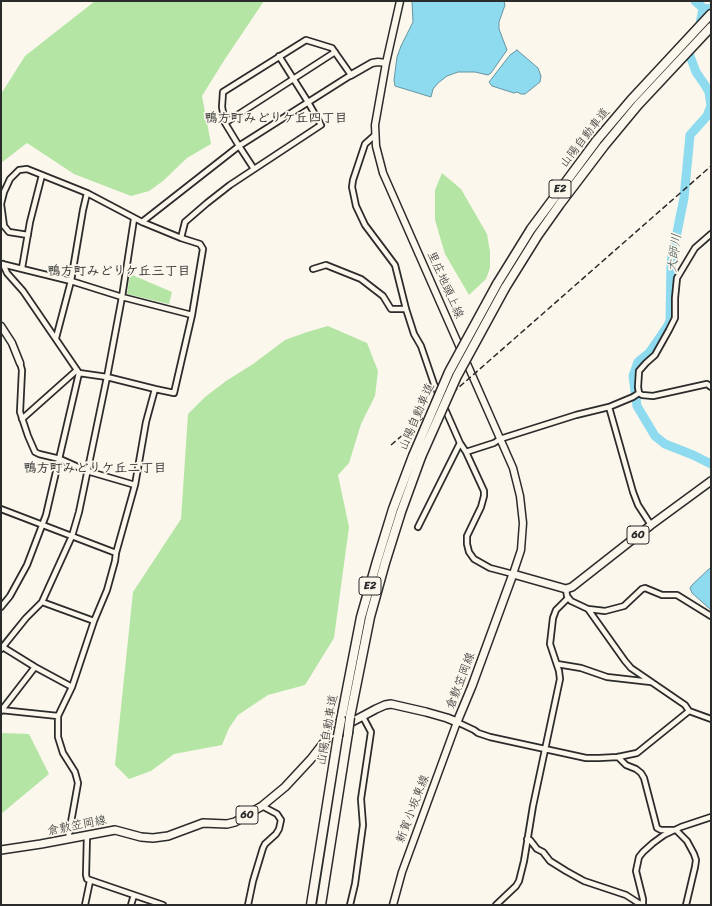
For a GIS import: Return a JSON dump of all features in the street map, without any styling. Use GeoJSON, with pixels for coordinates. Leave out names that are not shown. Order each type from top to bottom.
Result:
{"type":"FeatureCollection","features":[{"type":"Feature","properties":{"kind":"highway","name":"山陽自動車道"},"geometry":{"type":"LineString","coordinates":[[312,905],[338,736],[361,617],[393,509],[413,456],[449,372],[497,284],[527,235],[552,200],[598,140],[634,102],[711,14]]}},
{"type":"Feature","properties":{"kind":"highway","name":"山陽自動車道"},"geometry":{"type":"LineString","coordinates":[[321,905],[350,717],[370,617],[401,512],[421,457],[457,376],[505,288],[535,240],[604,146],[634,102],[711,27]]}},
{"type":"Feature","properties":{"kind":"main road","name":"里庄地頭上線"},"geometry":{"type":"LineString","coordinates":[[400,1],[386,63],[375,125],[378,156],[383,173],[500,438],[517,483],[522,509],[522,538],[521,550],[513,574]]}},
{"type":"Feature","properties":{"kind":"main road"},"geometry":{"type":"LineString","coordinates":[[351,75],[372,63],[386,63]]}},
{"type":"Feature","properties":{"kind":"main road"},"geometry":{"type":"LineString","coordinates":[[1,326],[12,343],[20,363]]}},
{"type":"Feature","properties":{"kind":"main road","name":"60"},"geometry":{"type":"LineString","coordinates":[[566,589],[572,588],[651,525],[711,481]]}},
{"type":"Feature","properties":{"kind":"main road"},"geometry":{"type":"LineString","coordinates":[[513,574],[566,589]]}},
{"type":"Feature","properties":{"kind":"main road","name":"倉敷笠岡線"},"geometry":{"type":"LineString","coordinates":[[1,850],[115,830],[141,837],[154,838],[175,833],[203,823],[227,824],[235,822],[262,806],[286,787],[312,758],[328,737],[335,731],[376,709],[391,704],[426,712],[457,722],[472,686],[513,574]]}},
{"type":"Feature","properties":{"kind":"main road","name":"新賀小坂東線"},"geometry":{"type":"LineString","coordinates":[[393,905],[402,872],[457,722]]}},
{"type":"Feature","properties":{"kind":"street"},"geometry":{"type":"LineString","coordinates":[[142,222],[239,146],[351,75],[332,48],[306,40],[223,92],[222,107],[225,123],[239,146],[254,169]]}},
{"type":"Feature","properties":{"kind":"street"},"geometry":{"type":"LineString","coordinates":[[225,123],[335,52]]}},
{"type":"Feature","properties":{"kind":"street"},"geometry":{"type":"LineString","coordinates":[[181,238],[185,222],[207,203],[254,169],[321,125],[294,78],[279,56]]}},
{"type":"Feature","properties":{"kind":"street"},"geometry":{"type":"LineString","coordinates":[[375,135],[366,144],[353,180],[352,187],[356,206],[365,225],[395,265],[414,334],[421,346],[434,384],[460,443],[466,452],[484,491],[481,507],[467,536],[469,552],[474,559],[490,568],[513,574]]}},
{"type":"Feature","properties":{"kind":"street"},"geometry":{"type":"LineString","coordinates":[[2,264],[7,273],[23,291],[78,371],[154,389],[174,392],[192,315],[203,249],[200,244],[134,219],[87,193],[27,169],[19,170],[10,179],[1,204],[4,226],[9,232],[28,234]]}},
{"type":"Feature","properties":{"kind":"street"},"geometry":{"type":"LineString","coordinates":[[22,268],[30,222],[42,175]]}},
{"type":"Feature","properties":{"kind":"street"},"geometry":{"type":"LineString","coordinates":[[56,338],[71,281],[87,193]]}},
{"type":"Feature","properties":{"kind":"street"},"geometry":{"type":"LineString","coordinates":[[72,687],[34,667],[2,647],[26,618],[42,602],[72,536],[79,512],[107,377],[122,297],[134,219]]}},
{"type":"Feature","properties":{"kind":"street"},"geometry":{"type":"LineString","coordinates":[[637,394],[639,371],[655,355],[670,330],[675,318],[677,278],[695,248],[711,234]]}},
{"type":"Feature","properties":{"kind":"street"},"geometry":{"type":"LineString","coordinates":[[2,264],[71,281],[122,297],[192,315]]}},
{"type":"Feature","properties":{"kind":"street"},"geometry":{"type":"LineString","coordinates":[[313,269],[326,264],[361,279],[383,296],[391,309],[406,309]]}},
{"type":"Feature","properties":{"kind":"street"},"geometry":{"type":"LineString","coordinates":[[20,363],[22,370],[19,400],[20,412],[35,452],[60,459],[88,471],[135,485]]}},
{"type":"Feature","properties":{"kind":"street"},"geometry":{"type":"LineString","coordinates":[[22,418],[78,371]]}},
{"type":"Feature","properties":{"kind":"street"},"geometry":{"type":"LineString","coordinates":[[1,607],[10,596],[27,565],[46,515],[60,459],[78,371]]}},
{"type":"Feature","properties":{"kind":"street"},"geometry":{"type":"LineString","coordinates":[[466,452],[494,443],[500,438],[576,415],[610,407],[637,394],[653,396],[707,384],[711,387]]}},
{"type":"Feature","properties":{"kind":"street"},"geometry":{"type":"LineString","coordinates":[[68,839],[78,783],[75,772],[63,753],[58,737],[58,716],[72,687],[94,621],[107,590],[135,485],[146,422],[154,389]]}},
{"type":"Feature","properties":{"kind":"street"},"geometry":{"type":"LineString","coordinates":[[610,407],[633,492],[638,505],[651,525]]}},
{"type":"Feature","properties":{"kind":"street"},"geometry":{"type":"LineString","coordinates":[[418,527],[460,443]]}},
{"type":"Feature","properties":{"kind":"street"},"geometry":{"type":"LineString","coordinates":[[1,509],[116,553]]}},
{"type":"Feature","properties":{"kind":"street"},"geometry":{"type":"LineString","coordinates":[[566,589],[568,598],[571,601],[588,608],[605,611],[624,606],[645,588],[662,595],[677,595],[711,616]]}},
{"type":"Feature","properties":{"kind":"street"},"geometry":{"type":"LineString","coordinates":[[496,905],[516,886],[519,881],[524,861],[544,750],[560,679],[557,664],[550,644],[553,618],[556,610],[568,598]]}},
{"type":"Feature","properties":{"kind":"street"},"geometry":{"type":"LineString","coordinates":[[42,602],[94,621]]}},
{"type":"Feature","properties":{"kind":"street"},"geometry":{"type":"LineString","coordinates":[[588,608],[631,668],[685,706],[689,711],[711,718]]}},
{"type":"Feature","properties":{"kind":"street"},"geometry":{"type":"LineString","coordinates":[[557,664],[582,668],[607,677],[652,682]]}},
{"type":"Feature","properties":{"kind":"street"},"geometry":{"type":"LineString","coordinates":[[1,711],[34,667]]}},
{"type":"Feature","properties":{"kind":"street"},"geometry":{"type":"LineString","coordinates":[[1,711],[58,716]]}},
{"type":"Feature","properties":{"kind":"street"},"geometry":{"type":"LineString","coordinates":[[457,722],[478,733],[544,750],[586,758],[618,757],[631,755],[643,750],[689,711]]}},
{"type":"Feature","properties":{"kind":"street"},"geometry":{"type":"LineString","coordinates":[[350,905],[355,884],[363,825],[361,799],[371,732],[363,716]]}},
{"type":"Feature","properties":{"kind":"street"},"geometry":{"type":"LineString","coordinates":[[618,757],[626,765],[636,768],[644,778],[657,828],[661,830],[676,830],[692,848],[696,860],[686,905]]}},
{"type":"Feature","properties":{"kind":"street"},"geometry":{"type":"LineString","coordinates":[[248,905],[253,881],[263,848],[265,844],[276,834],[281,820],[277,814],[262,806]]}},
{"type":"Feature","properties":{"kind":"street"},"geometry":{"type":"LineString","coordinates":[[527,839],[530,840],[537,849],[543,852],[550,861],[566,871],[584,881],[626,895],[640,904],[643,903],[643,899],[636,871],[639,857],[652,843],[664,835],[711,816]]}},
{"type":"Feature","properties":{"kind":"street"},"geometry":{"type":"LineString","coordinates":[[88,835],[87,879],[163,905]]}},
{"type":"Feature","properties":{"kind":"street"},"geometry":{"type":"LineString","coordinates":[[85,905],[90,881]]}},
{"type":"Feature","properties":{"kind":"street"},"geometry":{"type":"LineString","coordinates":[[131,905],[134,894]]}},
{"type":"Feature","properties":{"kind":"green space"},"geometry":{"type":"Polygon","coordinates":[[[95,1],[264,1],[202,96],[211,144],[187,158],[163,181],[149,191],[131,196],[74,174],[27,143],[1,163],[1,94],[25,56],[95,1]]]}},
{"type":"Feature","properties":{"kind":"green space"},"geometry":{"type":"Polygon","coordinates":[[[442,173],[461,189],[487,234],[490,252],[490,268],[486,279],[469,295],[445,254],[435,220],[435,190],[442,173]]]}},
{"type":"Feature","properties":{"kind":"green space"},"geometry":{"type":"Polygon","coordinates":[[[130,274],[172,292],[169,304],[127,294],[130,274]]]}},
{"type":"Feature","properties":{"kind":"green space"},"geometry":{"type":"Polygon","coordinates":[[[328,326],[367,343],[378,371],[375,396],[361,424],[349,463],[338,475],[349,527],[334,638],[305,685],[268,695],[238,715],[229,728],[222,745],[174,754],[151,771],[129,779],[115,765],[133,592],[181,519],[188,414],[205,397],[285,340],[328,326]]]}},
{"type":"Feature","properties":{"kind":"green space"},"geometry":{"type":"Polygon","coordinates":[[[1,734],[29,734],[49,774],[1,814],[1,734]]]}},
{"type":"Feature","properties":{"kind":"water"},"geometry":{"type":"Polygon","coordinates":[[[412,1],[504,1],[505,5],[499,22],[499,29],[507,50],[488,75],[475,72],[458,72],[447,76],[433,89],[431,97],[395,86],[394,80],[397,57],[413,22],[412,1]]]}},
{"type":"Feature","properties":{"kind":"water"},"geometry":{"type":"Polygon","coordinates":[[[517,50],[538,68],[541,76],[540,82],[525,94],[517,92],[514,93],[492,86],[489,82],[510,55],[517,50]]]}},
{"type":"Feature","properties":{"kind":"water"},"geometry":{"type":"Polygon","coordinates":[[[711,567],[711,610],[692,593],[690,588],[711,567]]]}},
{"type":"Feature","properties":{"kind":"waterway","name":"大師川"},"geometry":{"type":"LineString","coordinates":[[695,1],[703,8],[711,8]]}},
{"type":"Feature","properties":{"kind":"waterway","name":"大師川"},"geometry":{"type":"LineString","coordinates":[[703,8],[699,29],[690,41],[687,48],[696,72],[709,92],[711,106],[707,116],[690,135],[684,198],[671,262],[670,321],[649,353],[638,362],[633,376],[637,406],[655,436],[665,444],[711,464]]}},
{"type":"Feature","properties":{"kind":"railway"},"geometry":{"type":"LineString","coordinates":[[391,445],[711,166]]}},
{"type":"Feature","properties":{"kind":"district","name":"鴨方町みどりケ丘四丁目"},"geometry":{"type":"Point","coordinates":[276,119]}},
{"type":"Feature","properties":{"kind":"district","name":"鴨方町みどりケ丘三丁目"},"geometry":{"type":"Point","coordinates":[119,272]}},
{"type":"Feature","properties":{"kind":"district","name":"鴨方町みどりケ丘二丁目"},"geometry":{"type":"Point","coordinates":[95,469]}}]}
